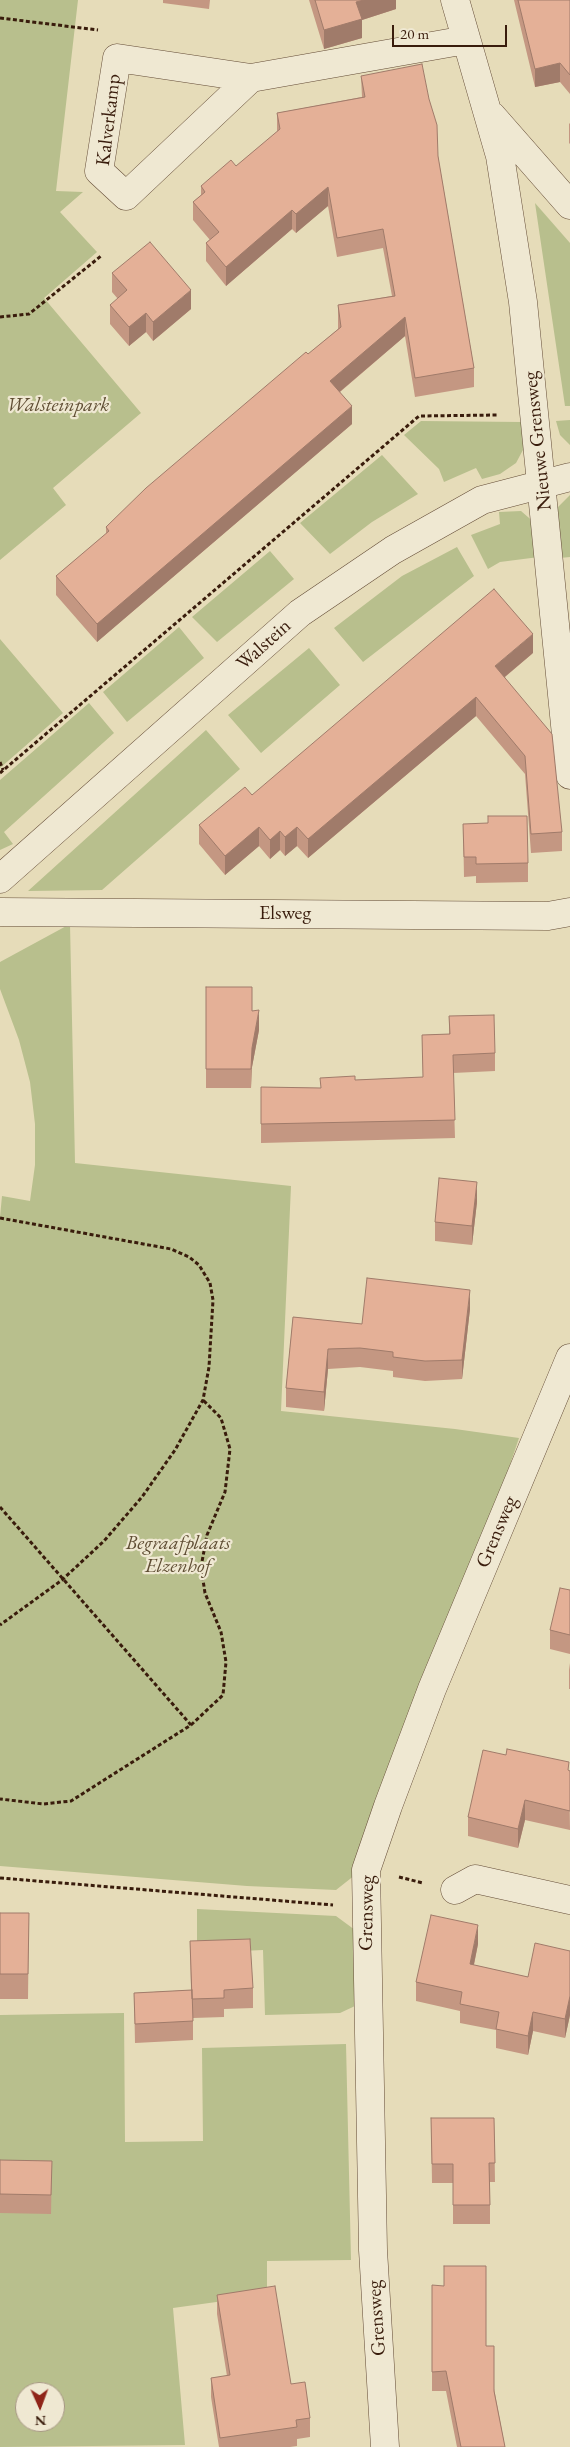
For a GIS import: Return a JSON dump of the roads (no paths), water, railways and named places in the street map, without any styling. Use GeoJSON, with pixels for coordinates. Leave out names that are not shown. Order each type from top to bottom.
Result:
{"type":"FeatureCollection","features":[{"type":"Feature","properties":{"kind":"street","name":"Nieuwe Grensweg"},"geometry":{"type":"LineString","coordinates":[[455,0],[500,156],[523,302],[570,775]]}},
{"type":"Feature","properties":{"kind":"street","name":"Kalverkamp"},"geometry":{"type":"LineString","coordinates":[[252,78],[126,196],[99,171],[117,58],[252,78],[466,40]]}},
{"type":"Feature","properties":{"kind":"street","name":"Nieuwe Grensweg"},"geometry":{"type":"LineString","coordinates":[[486,110],[570,205]]}},
{"type":"Feature","properties":{"kind":"street","name":"Walstein"},"geometry":{"type":"LineString","coordinates":[[0,879],[300,613],[393,550],[482,500],[570,477]]}},
{"type":"Feature","properties":{"kind":"street","name":"Elsweg"},"geometry":{"type":"LineString","coordinates":[[0,912],[559,914]]}},
{"type":"Feature","properties":{"kind":"street"},"geometry":{"type":"LineString","coordinates":[[559,914],[570,931]]}},
{"type":"Feature","properties":{"kind":"street","name":"Grensweg"},"geometry":{"type":"LineString","coordinates":[[385,2447],[373,2250],[366,1870],[432,1688],[570,1358]]}},
{"type":"Feature","properties":{"kind":"street"},"geometry":{"type":"LineString","coordinates":[[455,1890],[474,1879],[570,1900]]}},
{"type":"Feature","properties":{"kind":"park label","name":"Walsteinpark"},"geometry":{"type":"Point","coordinates":[58,406]}},
{"type":"Feature","properties":{"kind":"park label","name":"Begraafplaats Elzenhof"},"geometry":{"type":"Point","coordinates":[178,1556]}}]}
